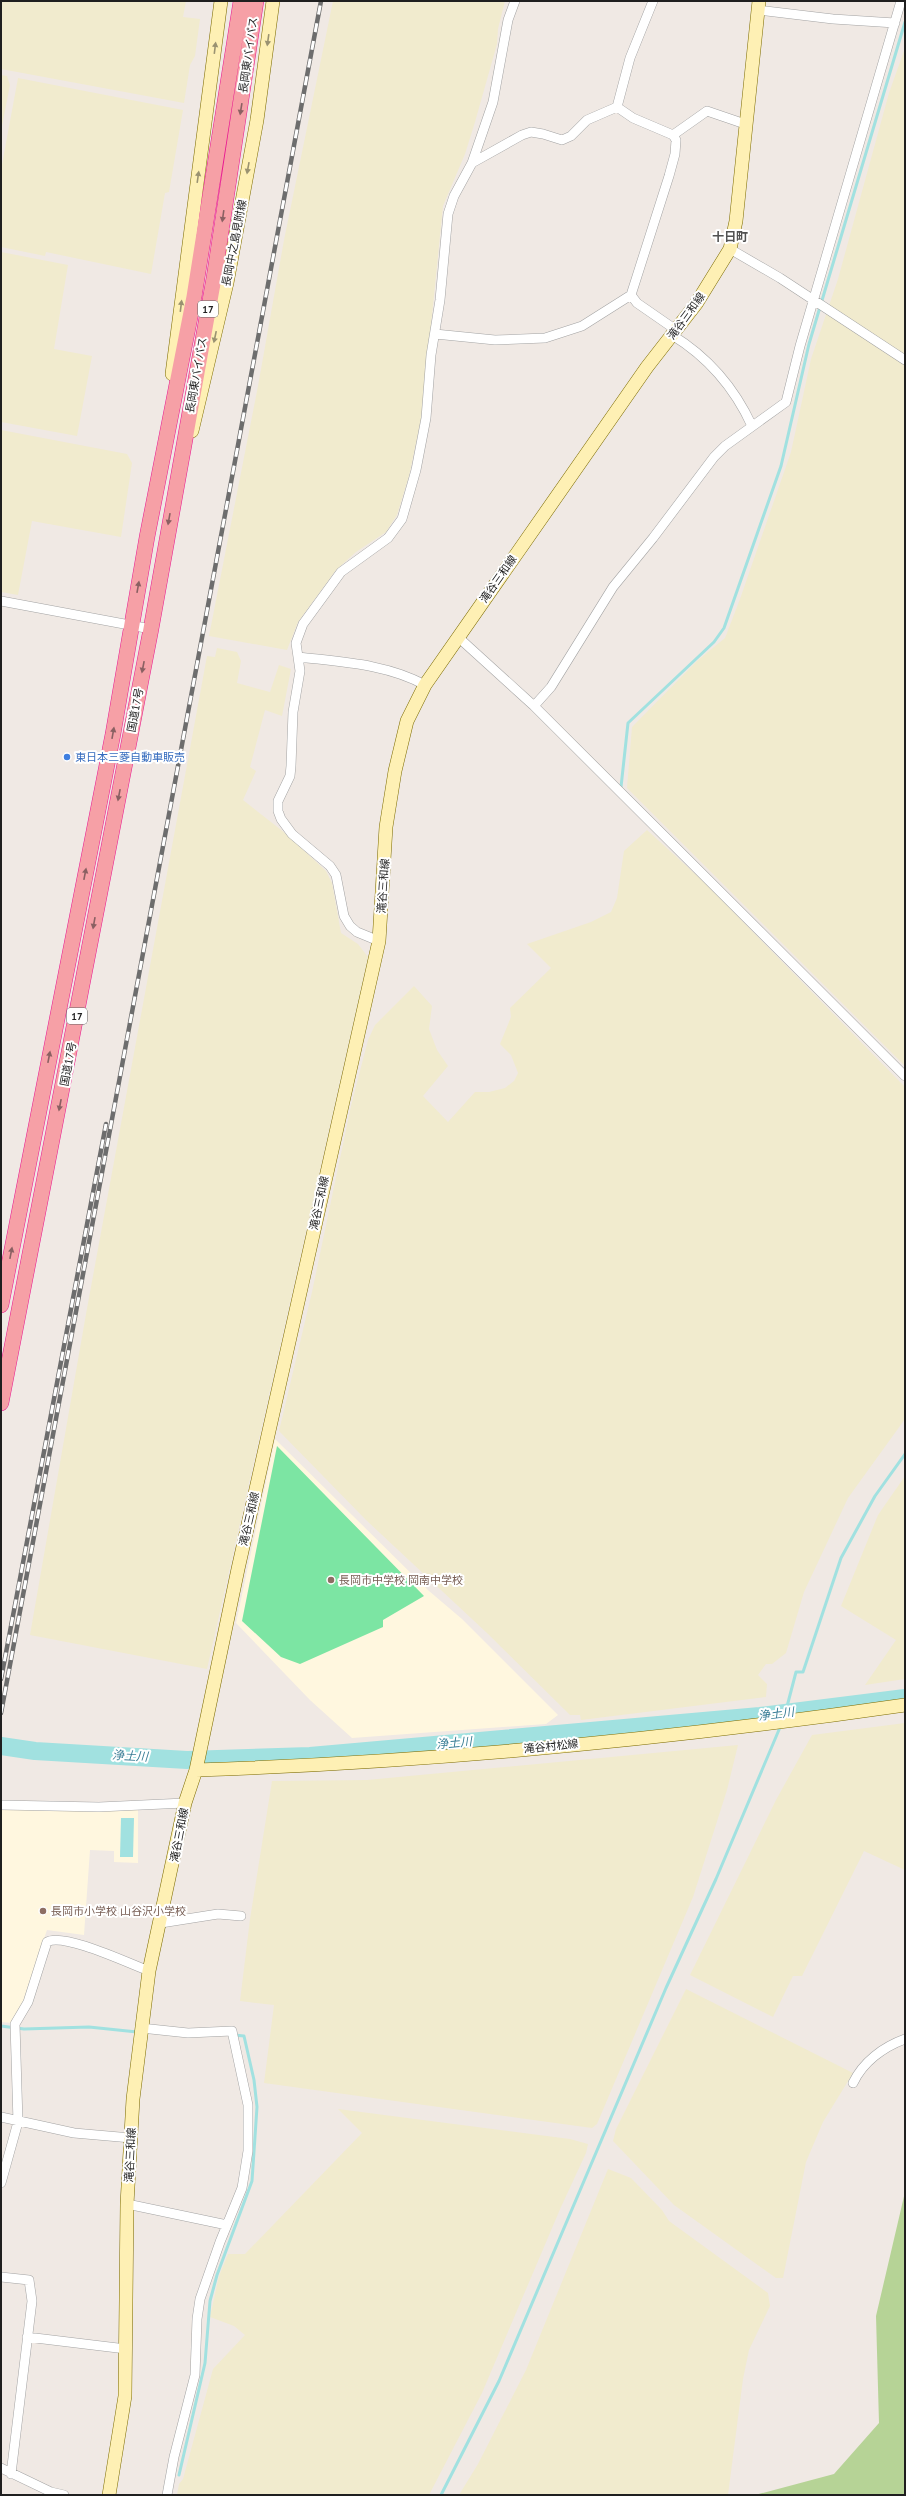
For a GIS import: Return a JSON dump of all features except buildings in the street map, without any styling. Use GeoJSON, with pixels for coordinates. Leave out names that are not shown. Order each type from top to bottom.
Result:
{"type":"FeatureCollection","features":[{"type":"Feature","properties":{"kind":"highway","name":"長岡東バイパス"},"geometry":{"type":"LineString","coordinates":[[132,626],[194,297],[241,1]]}},
{"type":"Feature","properties":{"kind":"highway","name":"長岡東バイパス"},"geometry":{"type":"LineString","coordinates":[[151,629],[214,278],[256,1]]}},
{"type":"Feature","properties":{"kind":"highway","name":"国道17号"},"geometry":{"type":"LineString","coordinates":[[1,1305],[110,749],[132,626]]}},
{"type":"Feature","properties":{"kind":"highway","name":"国道17号"},"geometry":{"type":"LineString","coordinates":[[1,1403],[151,629]]}},
{"type":"Feature","properties":{"kind":"main road"},"geometry":{"type":"LineString","coordinates":[[163,456],[221,1]]}},
{"type":"Feature","properties":{"kind":"main road","name":"長岡中之島見附線"},"geometry":{"type":"LineString","coordinates":[[177,481],[198,411],[226,283],[257,120],[273,1]]}},
{"type":"Feature","properties":{"kind":"main road","name":"滝谷三和線"},"geometry":{"type":"LineString","coordinates":[[109,2495],[125,2396],[127,2204],[132,2099],[149,1971],[185,1803],[196,1770],[238,1569],[379,941],[386,827],[395,772],[407,721],[425,685],[648,367],[715,275],[730,249],[736,221],[758,5]]}},
{"type":"Feature","properties":{"kind":"main road","name":"滝谷村松線"},"geometry":{"type":"LineString","coordinates":[[196,1770],[362,1764],[436,1758],[792,1721],[905,1705]]}},
{"type":"Feature","properties":{"kind":"street"},"geometry":{"type":"LineString","coordinates":[[379,941],[357,932],[350,926],[344,916],[336,875],[330,866],[292,834],[281,819],[278,811],[278,801],[290,776],[293,712],[300,672],[296,643],[298,634],[318,600],[346,566],[388,538],[402,519],[416,470],[426,418],[431,355],[436,334],[448,214],[454,196],[472,163],[493,102],[508,20],[515,1]]}},
{"type":"Feature","properties":{"kind":"street"},"geometry":{"type":"LineString","coordinates":[[617,107],[630,58],[653,1]]}},
{"type":"Feature","properties":{"kind":"street"},"geometry":{"type":"LineString","coordinates":[[534,706],[551,687],[613,587],[653,538],[714,457],[752,426],[786,402],[901,1]]}},
{"type":"Feature","properties":{"kind":"street"},"geometry":{"type":"LineString","coordinates":[[758,5],[833,19],[894,23]]}},
{"type":"Feature","properties":{"kind":"street"},"geometry":{"type":"LineString","coordinates":[[472,163],[522,135],[531,132],[562,140],[571,136],[587,120],[617,107]]}},
{"type":"Feature","properties":{"kind":"street"},"geometry":{"type":"LineString","coordinates":[[617,107],[633,118],[673,135]]}},
{"type":"Feature","properties":{"kind":"street"},"geometry":{"type":"LineString","coordinates":[[673,135],[707,111],[745,124]]}},
{"type":"Feature","properties":{"kind":"street"},"geometry":{"type":"LineString","coordinates":[[436,334],[508,341],[545,338],[582,326],[631,294],[669,176],[676,146],[673,135]]}},
{"type":"Feature","properties":{"kind":"street"},"geometry":{"type":"LineString","coordinates":[[730,249],[780,278],[825,310],[905,360]]}},
{"type":"Feature","properties":{"kind":"street"},"geometry":{"type":"LineString","coordinates":[[631,294],[636,304],[700,355],[737,397],[752,426]]}},
{"type":"Feature","properties":{"kind":"street"},"geometry":{"type":"LineString","coordinates":[[1,601],[151,629]]}},
{"type":"Feature","properties":{"kind":"street"},"geometry":{"type":"LineString","coordinates":[[458,637],[534,706],[905,1076]]}},
{"type":"Feature","properties":{"kind":"street"},"geometry":{"type":"LineString","coordinates":[[299,656],[366,666],[395,673],[425,685]]}},
{"type":"Feature","properties":{"kind":"street"},"geometry":{"type":"LineString","coordinates":[[1,1805],[99,1807],[185,1803]]}},
{"type":"Feature","properties":{"kind":"street"},"geometry":{"type":"LineString","coordinates":[[160,1923],[218,1914],[241,1916]]}},
{"type":"Feature","properties":{"kind":"street"},"geometry":{"type":"LineString","coordinates":[[1,2183],[18,2122],[15,2024],[28,2002],[47,1942],[57,1939],[73,1943],[149,1971]]}},
{"type":"Feature","properties":{"kind":"street"},"geometry":{"type":"LineString","coordinates":[[141,2028],[188,2033],[232,2031],[248,2105],[248,2151],[242,2188],[200,2299],[197,2319],[195,2375],[174,2457],[167,2495]]}},
{"type":"Feature","properties":{"kind":"street"},"geometry":{"type":"LineString","coordinates":[[854,2083],[859,2070],[882,2049],[905,2039]]}},
{"type":"Feature","properties":{"kind":"street"},"geometry":{"type":"LineString","coordinates":[[1,2117],[18,2122],[74,2133],[131,2138]]}},
{"type":"Feature","properties":{"kind":"street"},"geometry":{"type":"LineString","coordinates":[[127,2204],[227,2225]]}},
{"type":"Feature","properties":{"kind":"street"},"geometry":{"type":"LineString","coordinates":[[1,2277],[29,2280],[32,2302],[11,2474]]}},
{"type":"Feature","properties":{"kind":"street"},"geometry":{"type":"LineString","coordinates":[[27,2338],[126,2349]]}},
{"type":"Feature","properties":{"kind":"street"},"geometry":{"type":"LineString","coordinates":[[1,2468],[50,2493],[64,2495]]}},
{"type":"Feature","properties":{"kind":"shaded area"},"geometry":{"type":"Polygon","coordinates":[[[1,1],[186,1],[183,17],[200,19],[195,56],[190,65],[184,103],[1,69],[1,1]]]}},
{"type":"Feature","properties":{"kind":"shaded area"},"geometry":{"type":"Polygon","coordinates":[[[333,1],[505,1],[498,29],[497,44],[475,122],[465,154],[443,206],[422,415],[409,476],[397,515],[386,532],[356,552],[336,570],[298,622],[287,650],[209,636],[258,386],[284,240],[333,1]]]}},
{"type":"Feature","properties":{"kind":"shaded area"},"geometry":{"type":"Polygon","coordinates":[[[905,48],[905,1066],[627,788],[632,727],[697,661],[725,638],[740,599],[791,452],[811,359],[838,279],[889,93],[905,48]]]}},
{"type":"Feature","properties":{"kind":"shaded area"},"geometry":{"type":"Polygon","coordinates":[[[1,75],[7,76],[10,85],[1,131],[1,75]]]}},
{"type":"Feature","properties":{"kind":"shaded area"},"geometry":{"type":"Polygon","coordinates":[[[18,78],[183,110],[169,192],[165,193],[151,274],[46,252],[45,256],[1,247],[1,170],[18,78]]]}},
{"type":"Feature","properties":{"kind":"shaded area"},"geometry":{"type":"Polygon","coordinates":[[[1,252],[68,265],[54,349],[92,356],[77,436],[1,422],[1,252]]]}},
{"type":"Feature","properties":{"kind":"shaded area"},"geometry":{"type":"Polygon","coordinates":[[[1,430],[127,454],[132,463],[121,537],[32,521],[18,595],[1,592],[1,430]]]}},
{"type":"Feature","properties":{"kind":"shaded area"},"geometry":{"type":"Polygon","coordinates":[[[217,648],[237,652],[241,661],[237,683],[270,692],[279,665],[291,669],[282,716],[265,710],[250,767],[256,771],[243,800],[285,833],[326,871],[332,883],[341,933],[358,944],[368,957],[207,1669],[30,1635],[86,1314],[207,656],[215,657],[217,648]]]}},
{"type":"Feature","properties":{"kind":"shaded area"},"geometry":{"type":"Polygon","coordinates":[[[647,830],[705,883],[905,1087],[905,1419],[848,1498],[804,1592],[786,1653],[772,1664],[766,1664],[758,1675],[767,1684],[766,1697],[581,1720],[580,1715],[570,1715],[487,1633],[366,1520],[279,1431],[312,1292],[351,1106],[368,1040],[375,1025],[414,986],[432,1006],[429,1029],[437,1050],[448,1066],[423,1096],[448,1122],[475,1092],[489,1092],[505,1088],[514,1081],[518,1073],[511,1055],[500,1044],[511,1017],[510,1008],[551,968],[527,944],[591,922],[611,912],[617,898],[624,851],[647,830]]]}},
{"type":"Feature","properties":{"kind":"shaded area","name":"長岡市中学校 岡南中学校"},"geometry":{"type":"Polygon","coordinates":[[[275,1439],[429,1591],[462,1619],[558,1715],[546,1724],[352,1738],[310,1700],[236,1623],[275,1439]]]}},
{"type":"Feature","properties":{"kind":"shaded area"},"geometry":{"type":"Polygon","coordinates":[[[905,1476],[905,1679],[865,1685],[896,1640],[841,1606],[878,1515],[905,1476]]]}},
{"type":"Feature","properties":{"kind":"shaded area"},"geometry":{"type":"Polygon","coordinates":[[[905,1723],[905,1870],[864,1851],[802,1976],[793,1976],[773,2017],[690,1975],[776,1800],[812,1735],[905,1723]]]}},
{"type":"Feature","properties":{"kind":"shaded area"},"geometry":{"type":"Polygon","coordinates":[[[738,1745],[727,1790],[693,1897],[597,2124],[592,2128],[264,2083],[274,2005],[240,2001],[250,1919],[272,1781],[367,1780],[738,1745]]]}},
{"type":"Feature","properties":{"kind":"shaded area","name":"長岡市小学校 山谷沢小学校"},"geometry":{"type":"Polygon","coordinates":[[[1,1810],[138,1810],[138,1863],[114,1862],[114,1851],[90,1850],[84,1935],[47,1930],[22,2004],[12,2023],[1,2022],[1,1810]]]}},
{"type":"Feature","properties":{"kind":"shaded area"},"geometry":{"type":"Polygon","coordinates":[[[686,1989],[853,2073],[823,2122],[806,2162],[783,2278],[776,2278],[674,2205],[613,2141],[616,2129],[686,1989]]]}},
{"type":"Feature","properties":{"kind":"shaded area"},"geometry":{"type":"Polygon","coordinates":[[[338,2109],[570,2139],[588,2144],[586,2153],[561,2207],[482,2393],[429,2495],[177,2495],[179,2484],[183,2479],[213,2369],[245,2335],[234,2326],[210,2317],[219,2276],[228,2254],[245,2254],[362,2133],[338,2109]]]}},
{"type":"Feature","properties":{"kind":"shaded area"},"geometry":{"type":"Polygon","coordinates":[[[608,2169],[631,2178],[662,2210],[669,2221],[768,2293],[770,2306],[749,2350],[743,2379],[728,2495],[459,2495],[478,2464],[526,2370],[608,2169]]]}},
{"type":"Feature","properties":{"kind":"green space"},"geometry":{"type":"Polygon","coordinates":[[[277,1446],[424,1596],[383,1620],[383,1627],[300,1664],[281,1657],[242,1621],[277,1446]]]}},
{"type":"Feature","properties":{"kind":"green space"},"geometry":{"type":"Polygon","coordinates":[[[905,2192],[905,2495],[755,2495],[834,2474],[879,2423],[876,2316],[905,2192]]]}},
{"type":"Feature","properties":{"kind":"water"},"geometry":{"type":"Polygon","coordinates":[[[121,1818],[134,1818],[133,1857],[120,1857],[121,1818]]]}},
{"type":"Feature","properties":{"kind":"waterway"},"geometry":{"type":"LineString","coordinates":[[621,787],[628,723],[714,642],[724,628],[781,466],[809,344],[905,22]]}},
{"type":"Feature","properties":{"kind":"waterway"},"geometry":{"type":"LineString","coordinates":[[784,1718],[796,1672],[803,1672],[841,1558],[875,1496],[905,1454]]}},
{"type":"Feature","properties":{"kind":"waterway","name":"浄土川"},"geometry":{"type":"LineString","coordinates":[[1,1746],[35,1751],[187,1760],[310,1756],[760,1716],[905,1698]]}},
{"type":"Feature","properties":{"kind":"waterway"},"geometry":{"type":"LineString","coordinates":[[441,2495],[499,2381],[666,1988],[716,1879],[781,1725]]}},
{"type":"Feature","properties":{"kind":"waterway"},"geometry":{"type":"LineString","coordinates":[[1,2026],[24,2029],[89,2027],[137,2032]]}},
{"type":"Feature","properties":{"kind":"waterway"},"geometry":{"type":"LineString","coordinates":[[179,2475],[205,2363],[210,2301],[217,2275],[252,2181],[257,2107],[254,2080],[244,2036],[234,2035]]}},
{"type":"Feature","properties":{"kind":"railway"},"geometry":{"type":"LineString","coordinates":[[1,1713],[321,1]]}},
{"type":"Feature","properties":{"kind":"railway"},"geometry":{"type":"LineString","coordinates":[[1,1679],[106,1124]]}},
{"type":"Feature","properties":{"kind":"place","name":"東日本三菱自動車販売"},"geometry":{"type":"Point","coordinates":[67,757]}},
{"type":"Feature","properties":{"kind":"place","name":"長岡市中学校 岡南中学校"},"geometry":{"type":"Point","coordinates":[331,1580]}},
{"type":"Feature","properties":{"kind":"place","name":"長岡市小学校 山谷沢小学校"},"geometry":{"type":"Point","coordinates":[43,1911]}},
{"type":"Feature","properties":{"kind":"district","name":"十日町"},"geometry":{"type":"Point","coordinates":[730,237]}}]}
